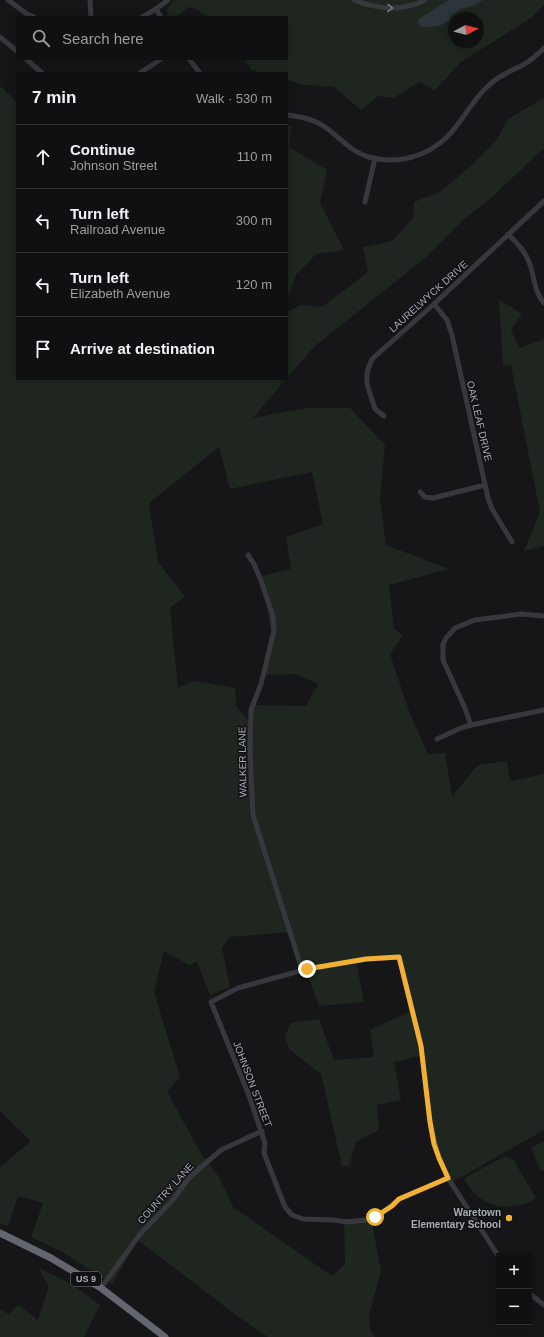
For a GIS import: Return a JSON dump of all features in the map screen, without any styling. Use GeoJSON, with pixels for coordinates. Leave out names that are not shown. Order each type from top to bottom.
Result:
{"type":"FeatureCollection","features":[{"type":"Feature","properties":{"kind":"highway","name":"US 9"},"geometry":{"type":"LineString","coordinates":[[0,1233],[45,1255],[101,1288],[165,1337]]}},
{"type":"Feature","properties":{"kind":"street"},"geometry":{"type":"LineString","coordinates":[[8,0],[32,16]]}},
{"type":"Feature","properties":{"kind":"street"},"geometry":{"type":"LineString","coordinates":[[90,0],[91,16]]}},
{"type":"Feature","properties":{"kind":"street"},"geometry":{"type":"LineString","coordinates":[[144,16],[168,0]]}},
{"type":"Feature","properties":{"kind":"street"},"geometry":{"type":"LineString","coordinates":[[354,0],[384,8],[410,6],[425,0]]}},
{"type":"Feature","properties":{"kind":"street"},"geometry":{"type":"LineString","coordinates":[[156,9],[160,16]]}},
{"type":"Feature","properties":{"kind":"street"},"geometry":{"type":"LineString","coordinates":[[0,37],[16,50]]}},
{"type":"Feature","properties":{"kind":"street"},"geometry":{"type":"LineString","coordinates":[[288,115],[312,120],[358,153],[374,158],[397,160],[412,158],[425,153],[448,136],[487,87],[507,72],[524,65],[544,48]]}},
{"type":"Feature","properties":{"kind":"street"},"geometry":{"type":"LineString","coordinates":[[27,60],[41,72]]}},
{"type":"Feature","properties":{"kind":"street"},"geometry":{"type":"LineString","coordinates":[[142,72],[160,60]]}},
{"type":"Feature","properties":{"kind":"street"},"geometry":{"type":"LineString","coordinates":[[190,60],[199,72]]}},
{"type":"Feature","properties":{"kind":"street"},"geometry":{"type":"LineString","coordinates":[[365,202],[374,158]]}},
{"type":"Feature","properties":{"kind":"street","name":"LAURELWYCK DRIVE"},"geometry":{"type":"LineString","coordinates":[[384,416],[375,409],[368,390],[366,378],[372,359],[434,304],[544,201]]}},
{"type":"Feature","properties":{"kind":"street"},"geometry":{"type":"LineString","coordinates":[[508,234],[527,256],[530,263],[535,288],[544,303]]}},
{"type":"Feature","properties":{"kind":"street","name":"OAK LEAF DRIVE"},"geometry":{"type":"LineString","coordinates":[[434,304],[447,320],[452,335],[485,485],[492,509],[512,542]]}},
{"type":"Feature","properties":{"kind":"street"},"geometry":{"type":"LineString","coordinates":[[420,492],[425,497],[433,498],[485,485]]}},
{"type":"Feature","properties":{"kind":"street","name":"WALKER LANE"},"geometry":{"type":"LineString","coordinates":[[248,555],[262,581],[273,616],[274,631],[261,684],[251,710],[250,764],[253,815],[302,970]]}},
{"type":"Feature","properties":{"kind":"street"},"geometry":{"type":"LineString","coordinates":[[471,725],[443,660],[443,644],[446,638],[455,628],[475,620],[521,614],[544,616]]}},
{"type":"Feature","properties":{"kind":"street"},"geometry":{"type":"LineString","coordinates":[[437,739],[471,725],[544,710]]}},
{"type":"Feature","properties":{"kind":"street"},"geometry":{"type":"LineString","coordinates":[[302,970],[366,959],[399,957],[421,1046],[430,1122],[439,1158],[448,1178],[496,1253]]}},
{"type":"Feature","properties":{"kind":"street","name":"JOHNSON STREET"},"geometry":{"type":"LineString","coordinates":[[302,970],[238,988],[211,1002],[262,1131],[265,1143],[264,1153],[285,1207],[292,1215],[297,1217],[346,1222],[367,1220],[382,1213],[399,1199],[448,1178]]}},
{"type":"Feature","properties":{"kind":"street","name":"COUNTRY LANE"},"geometry":{"type":"LineString","coordinates":[[101,1288],[140,1234],[172,1201],[189,1178],[221,1150],[262,1131]]}},
{"type":"Feature","properties":{"kind":"street"},"geometry":{"type":"LineString","coordinates":[[532,1295],[544,1305]]}},
{"type":"Feature","properties":{"kind":"shaded area"},"geometry":{"type":"Polygon","coordinates":[[[174,0],[544,0],[544,5],[531,18],[484,48],[484,12],[448,12],[448,48],[483,48],[461,62],[435,90],[419,82],[394,98],[378,96],[361,110],[334,87],[305,85],[288,80],[288,72],[259,72],[252,70],[245,60],[288,60],[288,16],[206,16],[194,8],[189,7],[176,16],[169,16],[166,10],[174,0]]]}},
{"type":"Feature","properties":{"kind":"shaded area"},"geometry":{"type":"Polygon","coordinates":[[[449,0],[483,0],[456,12],[448,12],[448,21],[443,24],[422,27],[417,23],[419,19],[449,0]]]}},
{"type":"Feature","properties":{"kind":"shaded area"},"geometry":{"type":"Polygon","coordinates":[[[0,86],[15,100],[16,103],[16,380],[285,380],[253,418],[308,408],[350,408],[385,445],[380,500],[386,545],[449,569],[389,585],[394,629],[403,635],[390,654],[410,714],[428,754],[445,753],[452,796],[478,765],[507,761],[510,781],[544,774],[544,1130],[449,1184],[429,1132],[420,1056],[394,1062],[401,1100],[377,1105],[379,1130],[356,1142],[349,1166],[342,1166],[321,1074],[289,1049],[285,1036],[291,1023],[319,1019],[334,1060],[374,1057],[370,1030],[411,1011],[398,956],[356,962],[364,1002],[319,1006],[291,932],[229,937],[222,948],[230,987],[210,995],[197,962],[189,965],[164,951],[154,992],[180,1077],[167,1092],[202,1155],[219,1177],[233,1207],[332,1276],[345,1264],[344,1219],[371,1219],[381,1271],[369,1315],[370,1330],[375,1337],[268,1337],[237,1316],[138,1240],[112,1284],[62,1252],[31,1237],[43,1203],[18,1196],[8,1226],[0,1223],[0,1167],[31,1141],[0,1111],[0,86]],[[219,447],[149,503],[158,562],[185,597],[170,608],[178,688],[193,681],[235,688],[236,706],[248,720],[255,705],[306,706],[318,684],[296,674],[264,675],[272,632],[260,576],[291,569],[286,537],[323,524],[312,472],[230,489],[219,447]]]}},
{"type":"Feature","properties":{"kind":"shaded area"},"geometry":{"type":"Polygon","coordinates":[[[544,98],[544,148],[492,197],[462,221],[425,258],[315,346],[288,377],[288,312],[301,305],[322,307],[368,272],[363,247],[392,241],[413,218],[414,202],[440,192],[472,165],[496,141],[508,119],[544,98]]]}},
{"type":"Feature","properties":{"kind":"shaded area"},"geometry":{"type":"Polygon","coordinates":[[[288,125],[292,126],[289,147],[327,170],[320,203],[344,250],[316,254],[296,275],[288,298],[288,125]]]}},
{"type":"Feature","properties":{"kind":"shaded area"},"geometry":{"type":"Polygon","coordinates":[[[499,299],[522,314],[511,330],[519,348],[543,340],[544,336],[544,546],[524,551],[540,512],[511,365],[503,366],[499,299]]]}},
{"type":"Feature","properties":{"kind":"shaded area"},"geometry":{"type":"Polygon","coordinates":[[[544,1141],[544,1171],[541,1171],[531,1148],[544,1141]]]}},
{"type":"Feature","properties":{"kind":"shaded area"},"geometry":{"type":"Polygon","coordinates":[[[504,1157],[513,1159],[536,1198],[515,1206],[505,1207],[486,1202],[477,1196],[470,1188],[464,1178],[504,1157]]]}},
{"type":"Feature","properties":{"kind":"shaded area"},"geometry":{"type":"Polygon","coordinates":[[[38,1267],[71,1284],[100,1305],[84,1337],[0,1337],[0,1310],[9,1314],[18,1305],[38,1320],[49,1287],[38,1267]]]}},
{"type":"Feature","properties":{"kind":"place","name":"Waretown Elementary School"},"geometry":{"type":"Point","coordinates":[509,1218]}},
{"type":"Feature","properties":{"kind":"route"},"geometry":{"type":"LineString","coordinates":[[307,969],[366,959],[399,957],[421,1046],[434,1144],[448,1178],[399,1199],[392,1206],[375,1217]]}}]}
